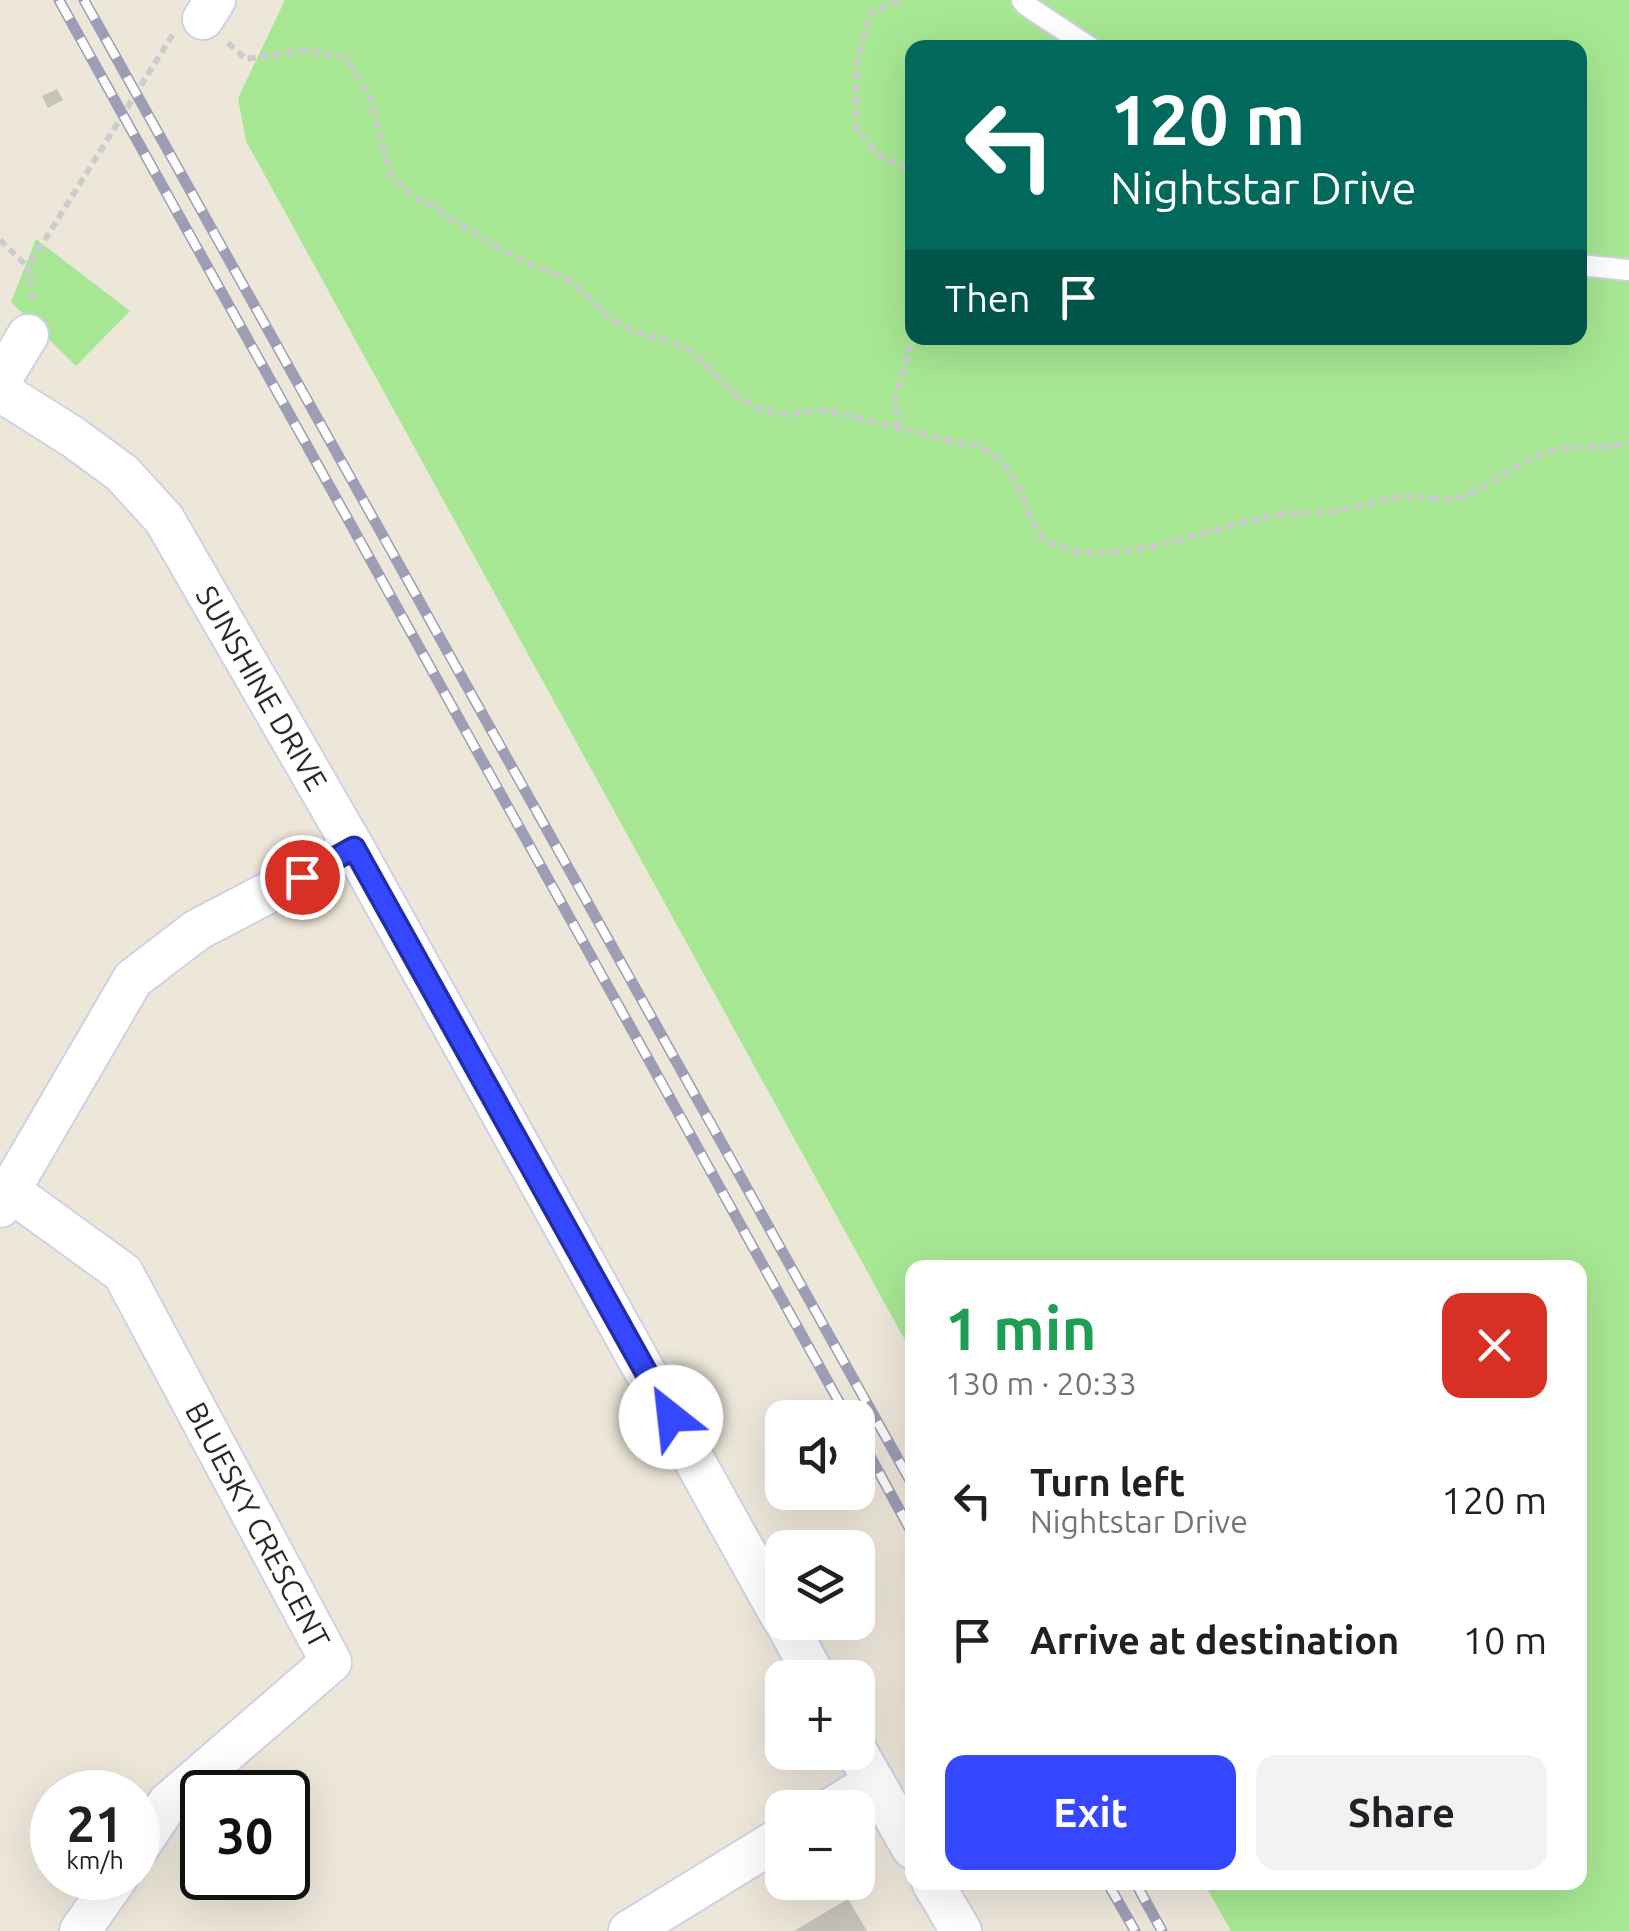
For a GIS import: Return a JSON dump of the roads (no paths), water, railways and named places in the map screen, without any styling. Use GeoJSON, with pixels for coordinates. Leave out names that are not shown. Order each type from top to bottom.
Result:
{"type":"FeatureCollection","features":[{"type":"Feature","properties":{"kind":"street"},"geometry":{"type":"LineString","coordinates":[[0,381],[28,336]]}},
{"type":"Feature","properties":{"kind":"street","name":"SUNSHINE DRIVE"},"geometry":{"type":"LineString","coordinates":[[0,391],[122,472],[164,519],[354,848],[765,1586]]}},
{"type":"Feature","properties":{"kind":"street"},"geometry":{"type":"LineString","coordinates":[[5,1199],[133,979],[198,930],[354,848]]}},
{"type":"Feature","properties":{"kind":"street","name":"BLUESKY CRESCENT"},"geometry":{"type":"LineString","coordinates":[[5,1199],[124,1273],[331,1662],[168,1803],[160,1815]]}},
{"type":"Feature","properties":{"kind":"street"},"geometry":{"type":"LineString","coordinates":[[847,1790],[864,1770]]}},
{"type":"Feature","properties":{"kind":"street"},"geometry":{"type":"LineString","coordinates":[[868,1770],[905,1836]]}},
{"type":"Feature","properties":{"kind":"street"},"geometry":{"type":"LineString","coordinates":[[629,1931],[765,1847]]}},
{"type":"Feature","properties":{"kind":"street"},"geometry":{"type":"LineString","coordinates":[[937,1890],[961,1931]]}},
{"type":"Feature","properties":{"kind":"street"},"geometry":{"type":"LineString","coordinates":[[80,1931],[102,1900]]}},
{"type":"Feature","properties":{"kind":"lane"},"geometry":{"type":"LineString","coordinates":[[1022,0],[1079,40]]}},
{"type":"Feature","properties":{"kind":"lane"},"geometry":{"type":"LineString","coordinates":[[1587,266],[1629,270]]}},
{"type":"Feature","properties":{"kind":"railway"},"geometry":{"type":"LineString","coordinates":[[59,0],[838,1400]]}},
{"type":"Feature","properties":{"kind":"railway"},"geometry":{"type":"LineString","coordinates":[[84,0],[905,1471]]}},
{"type":"Feature","properties":{"kind":"railway"},"geometry":{"type":"LineString","coordinates":[[875,1465],[905,1520]]}},
{"type":"Feature","properties":{"kind":"railway"},"geometry":{"type":"LineString","coordinates":[[1112,1890],[1135,1931]]}},
{"type":"Feature","properties":{"kind":"railway"},"geometry":{"type":"LineString","coordinates":[[1139,1890],[1162,1931]]}}]}
